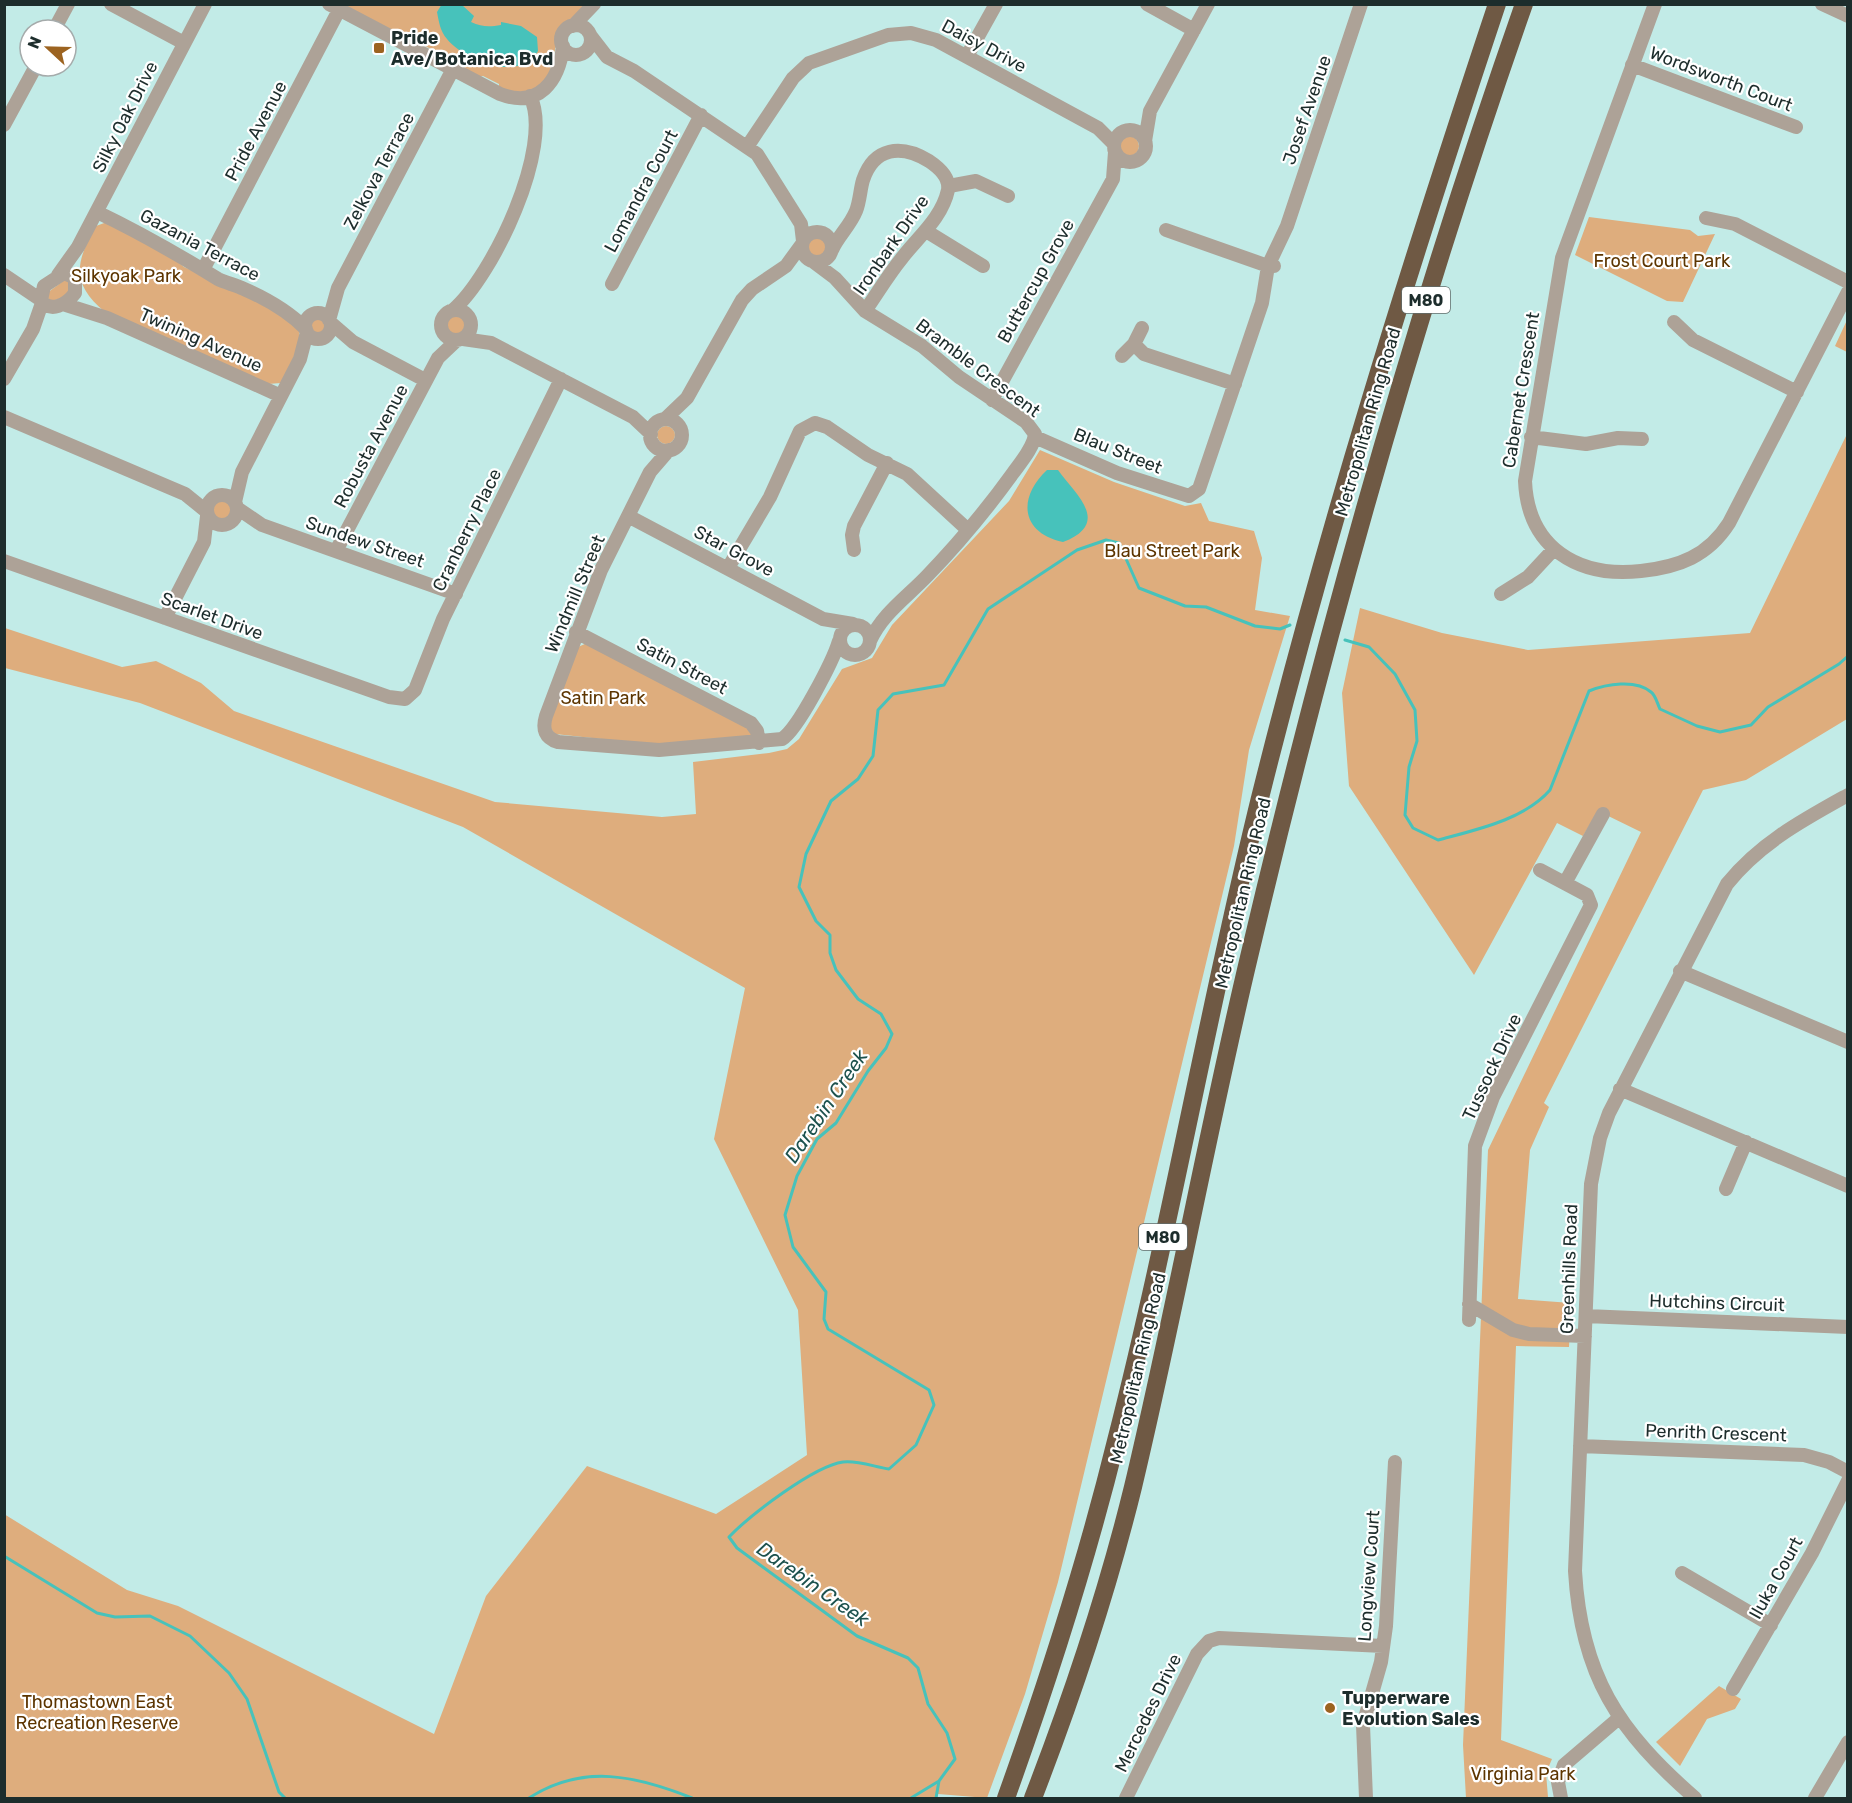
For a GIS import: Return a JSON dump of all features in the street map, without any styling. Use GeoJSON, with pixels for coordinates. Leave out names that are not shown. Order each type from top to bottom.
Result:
{"type":"FeatureCollection","features":[{"type":"Feature","properties":{"kind":"highway","name":"Metropolitan Ring Road"},"geometry":{"type":"LineString","coordinates":[[1006,1798],[1051,1671],[1117,1438],[1258,806],[1294,668],[1380,362],[1497,4]]}},
{"type":"Feature","properties":{"kind":"highway","name":"Metropolitan Ring Road"},"geometry":{"type":"LineString","coordinates":[[1033,1798],[1083,1660],[1132,1490],[1247,962],[1338,598],[1423,307],[1524,4]]}},
{"type":"Feature","properties":{"kind":"street"},"geometry":{"type":"LineString","coordinates":[[60,18],[68,4]]}},
{"type":"Feature","properties":{"kind":"street"},"geometry":{"type":"LineString","coordinates":[[111,4],[184,43]]}},
{"type":"Feature","properties":{"kind":"street","name":"Silky Oak Drive"},"geometry":{"type":"LineString","coordinates":[[50,303],[42,290],[78,247],[205,4]]}},
{"type":"Feature","properties":{"kind":"street"},"geometry":{"type":"LineString","coordinates":[[967,56],[996,4]]}},
{"type":"Feature","properties":{"kind":"street"},"geometry":{"type":"LineString","coordinates":[[1147,4],[1194,30]]}},
{"type":"Feature","properties":{"kind":"street"},"geometry":{"type":"LineString","coordinates":[[1119,140],[1150,111],[1208,4]]}},
{"type":"Feature","properties":{"kind":"street","name":"Josef Avenue"},"geometry":{"type":"LineString","coordinates":[[1189,496],[1199,489],[1262,303],[1272,280],[1270,265],[1283,247],[1287,226],[1361,4]]}},
{"type":"Feature","properties":{"kind":"street","name":"Cabernet Crescent"},"geometry":{"type":"LineString","coordinates":[[1655,4],[1562,258],[1526,466],[1526,494],[1533,521],[1554,549],[1580,566],[1607,573],[1654,570],[1695,558],[1714,543],[1729,523],[1848,292]]}},
{"type":"Feature","properties":{"kind":"street"},"geometry":{"type":"LineString","coordinates":[[1822,4],[1848,16]]}},
{"type":"Feature","properties":{"kind":"street"},"geometry":{"type":"LineString","coordinates":[[334,7],[507,97],[530,96],[550,84],[560,68],[590,45],[589,34],[593,7]]}},
{"type":"Feature","properties":{"kind":"street","name":"Pride Avenue"},"geometry":{"type":"LineString","coordinates":[[204,268],[334,7]]}},
{"type":"Feature","properties":{"kind":"street"},"geometry":{"type":"LineString","coordinates":[[560,68],[563,34],[593,7]]}},
{"type":"Feature","properties":{"kind":"street"},"geometry":{"type":"LineString","coordinates":[[573,26],[581,27],[589,34],[607,57],[701,115],[747,147],[763,162],[801,224],[802,253],[813,262]]}},
{"type":"Feature","properties":{"kind":"street","name":"Daisy Drive"},"geometry":{"type":"LineString","coordinates":[[747,147],[793,78],[809,63],[898,33],[925,36],[967,56],[1119,140]]}},
{"type":"Feature","properties":{"kind":"street"},"geometry":{"type":"LineString","coordinates":[[563,46],[578,55],[607,57]]}},
{"type":"Feature","properties":{"kind":"street","name":"Wordsworth Court"},"geometry":{"type":"LineString","coordinates":[[1632,65],[1796,127]]}},
{"type":"Feature","properties":{"kind":"street","name":"Zelkova Terrace"},"geometry":{"type":"LineString","coordinates":[[330,322],[338,288],[453,69]]}},
{"type":"Feature","properties":{"kind":"street"},"geometry":{"type":"LineString","coordinates":[[4,125],[29,78]]}},
{"type":"Feature","properties":{"kind":"street"},"geometry":{"type":"LineString","coordinates":[[491,343],[448,338],[442,331],[444,316],[474,289],[526,187],[537,116],[530,96]]}},
{"type":"Feature","properties":{"kind":"street"},"geometry":{"type":"LineString","coordinates":[[1119,140],[1123,160],[1134,161],[1145,151],[1150,111]]}},
{"type":"Feature","properties":{"kind":"street","name":"Lomandra Court"},"geometry":{"type":"LineString","coordinates":[[612,284],[701,115]]}},
{"type":"Feature","properties":{"kind":"street"},"geometry":{"type":"LineString","coordinates":[[1119,140],[1140,134],[1145,141]]}},
{"type":"Feature","properties":{"kind":"street","name":"Buttercup Grove"},"geometry":{"type":"LineString","coordinates":[[992,400],[1113,179],[1119,140]]}},
{"type":"Feature","properties":{"kind":"street","name":"Ironbark Drive"},"geometry":{"type":"LineString","coordinates":[[831,253],[856,210],[867,171],[876,157],[889,150],[904,151],[931,162],[945,176],[948,186],[945,198],[926,231],[902,258],[866,311]]}},
{"type":"Feature","properties":{"kind":"street","name":"Buttercup Grove"},"geometry":{"type":"LineString","coordinates":[[1113,179],[1134,161]]}},
{"type":"Feature","properties":{"kind":"street"},"geometry":{"type":"LineString","coordinates":[[948,186],[976,181],[1008,196]]}},
{"type":"Feature","properties":{"kind":"street","name":"Gazania Terrace"},"geometry":{"type":"LineString","coordinates":[[97,212],[148,238],[187,262],[204,268],[218,278],[244,288],[287,311],[306,330]]}},
{"type":"Feature","properties":{"kind":"street"},"geometry":{"type":"LineString","coordinates":[[1706,218],[1735,224],[1848,282]]}},
{"type":"Feature","properties":{"kind":"street"},"geometry":{"type":"LineString","coordinates":[[801,224],[830,240],[835,278]]}},
{"type":"Feature","properties":{"kind":"street"},"geometry":{"type":"LineString","coordinates":[[453,310],[461,310],[491,343],[633,417],[660,449],[669,450],[681,441],[680,427],[687,398],[742,300],[759,284],[786,266],[809,234],[846,227]]}},
{"type":"Feature","properties":{"kind":"street"},"geometry":{"type":"LineString","coordinates":[[1166,230],[1270,265]]}},
{"type":"Feature","properties":{"kind":"street"},"geometry":{"type":"LineString","coordinates":[[926,231],[983,266]]}},
{"type":"Feature","properties":{"kind":"street","name":"Silky Oak Drive"},"geometry":{"type":"LineString","coordinates":[[76,283],[78,247]]}},
{"type":"Feature","properties":{"kind":"street"},"geometry":{"type":"LineString","coordinates":[[786,266],[824,261],[831,253]]}},
{"type":"Feature","properties":{"kind":"street","name":"Bramble Crescent"},"geometry":{"type":"LineString","coordinates":[[813,262],[835,278],[866,311],[922,345],[992,400],[1030,426],[1035,438],[1005,483],[968,530],[928,576],[875,629],[870,641]]}},
{"type":"Feature","properties":{"kind":"street"},"geometry":{"type":"LineString","coordinates":[[4,379],[50,303],[76,283],[68,274],[53,279],[10,278]]}},
{"type":"Feature","properties":{"kind":"street"},"geometry":{"type":"LineString","coordinates":[[10,278],[50,303]]}},
{"type":"Feature","properties":{"kind":"street","name":"Twining Avenue"},"geometry":{"type":"LineString","coordinates":[[76,283],[106,318]]}},
{"type":"Feature","properties":{"kind":"street","name":"Zelkova Terrace"},"geometry":{"type":"LineString","coordinates":[[314,314],[338,288]]}},
{"type":"Feature","properties":{"kind":"street"},"geometry":{"type":"LineString","coordinates":[[460,340],[471,329],[470,318],[474,289]]}},
{"type":"Feature","properties":{"kind":"street","name":"Twining Avenue"},"geometry":{"type":"LineString","coordinates":[[50,303],[106,318],[281,396]]}},
{"type":"Feature","properties":{"kind":"street","name":"Gazania Terrace"},"geometry":{"type":"LineString","coordinates":[[287,311],[314,314]]}},
{"type":"Feature","properties":{"kind":"street"},"geometry":{"type":"LineString","coordinates":[[204,542],[236,516],[242,472],[300,359],[306,321],[314,314],[323,314],[352,342],[425,380]]}},
{"type":"Feature","properties":{"kind":"street"},"geometry":{"type":"LineString","coordinates":[[300,359],[330,331],[330,322]]}},
{"type":"Feature","properties":{"kind":"street"},"geometry":{"type":"LineString","coordinates":[[1674,322],[1693,340],[1797,392]]}},
{"type":"Feature","properties":{"kind":"street"},"geometry":{"type":"LineString","coordinates":[[1122,356],[1134,344],[1142,328]]}},
{"type":"Feature","properties":{"kind":"street"},"geometry":{"type":"LineString","coordinates":[[306,330],[312,337],[352,342]]}},
{"type":"Feature","properties":{"kind":"street","name":"Robusta Avenue"},"geometry":{"type":"LineString","coordinates":[[438,358],[442,331]]}},
{"type":"Feature","properties":{"kind":"street","name":"Robusta Avenue"},"geometry":{"type":"LineString","coordinates":[[336,551],[425,380],[438,358],[460,340]]}},
{"type":"Feature","properties":{"kind":"street"},"geometry":{"type":"LineString","coordinates":[[1134,344],[1144,354],[1235,384]]}},
{"type":"Feature","properties":{"kind":"street","name":"Cranberry Place"},"geometry":{"type":"LineString","coordinates":[[409,698],[415,690],[434,640],[561,380]]}},
{"type":"Feature","properties":{"kind":"street"},"geometry":{"type":"LineString","coordinates":[[651,437],[654,425],[687,398]]}},
{"type":"Feature","properties":{"kind":"street"},"geometry":{"type":"LineString","coordinates":[[4,417],[185,494],[207,513],[214,524],[227,524]]}},
{"type":"Feature","properties":{"kind":"street"},"geometry":{"type":"LineString","coordinates":[[633,417],[674,421],[680,427]]}},
{"type":"Feature","properties":{"kind":"street"},"geometry":{"type":"LineString","coordinates":[[728,568],[770,497],[787,456],[804,427],[820,424],[859,450],[907,474],[968,530]]}},
{"type":"Feature","properties":{"kind":"street"},"geometry":{"type":"LineString","coordinates":[[1531,436],[1586,444],[1618,438],[1642,439]]}},
{"type":"Feature","properties":{"kind":"street","name":"Windmill Street"},"geometry":{"type":"LineString","coordinates":[[650,472],[651,437]]}},
{"type":"Feature","properties":{"kind":"street","name":"Blau Street"},"geometry":{"type":"LineString","coordinates":[[1035,438],[1117,473],[1189,496]]}},
{"type":"Feature","properties":{"kind":"street","name":"Windmill Street"},"geometry":{"type":"LineString","coordinates":[[669,450],[650,472],[589,597],[543,725],[545,733],[558,742],[644,750],[759,743]]}},
{"type":"Feature","properties":{"kind":"street"},"geometry":{"type":"LineString","coordinates":[[854,550],[852,535],[855,526],[886,463]]}},
{"type":"Feature","properties":{"kind":"street"},"geometry":{"type":"LineString","coordinates":[[165,618],[204,542],[208,502],[219,495],[242,472]]}},
{"type":"Feature","properties":{"kind":"street"},"geometry":{"type":"LineString","coordinates":[[185,494],[219,495],[236,505]]}},
{"type":"Feature","properties":{"kind":"street","name":"Sundew Street"},"geometry":{"type":"LineString","coordinates":[[236,505],[262,525]]}},
{"type":"Feature","properties":{"kind":"street","name":"Star Grove"},"geometry":{"type":"LineString","coordinates":[[628,516],[823,619],[855,624]]}},
{"type":"Feature","properties":{"kind":"street","name":"Sundew Street"},"geometry":{"type":"LineString","coordinates":[[227,524],[262,525],[456,594]]}},
{"type":"Feature","properties":{"kind":"street"},"geometry":{"type":"LineString","coordinates":[[1502,594],[1528,577],[1554,549]]}},
{"type":"Feature","properties":{"kind":"street","name":"Scarlet Drive"},"geometry":{"type":"LineString","coordinates":[[4,561],[388,697],[400,700],[409,698]]}},
{"type":"Feature","properties":{"kind":"street","name":"Bramble Crescent"},"geometry":{"type":"LineString","coordinates":[[855,624],[892,610]]}},
{"type":"Feature","properties":{"kind":"street","name":"Star Grove"},"geometry":{"type":"LineString","coordinates":[[823,619],[839,640]]}},
{"type":"Feature","properties":{"kind":"street"},"geometry":{"type":"LineString","coordinates":[[759,743],[782,740],[790,733],[829,666],[842,630],[855,624],[865,628],[870,641],[866,651],[851,655],[829,666]]}},
{"type":"Feature","properties":{"kind":"street","name":"Satin Street"},"geometry":{"type":"LineString","coordinates":[[576,632],[751,723],[757,731],[759,743]]}},
{"type":"Feature","properties":{"kind":"street"},"geometry":{"type":"LineString","coordinates":[[839,640],[843,650],[851,655]]}},
{"type":"Feature","properties":{"kind":"street","name":"Greenhills Road"},"geometry":{"type":"LineString","coordinates":[[1695,1798],[1652,1760],[1619,1718],[1602,1689],[1589,1655],[1577,1601],[1575,1570],[1591,1184],[1600,1138],[1620,1089],[1720,895],[1749,859],[1785,831],[1848,795]]}},
{"type":"Feature","properties":{"kind":"street"},"geometry":{"type":"LineString","coordinates":[[1565,883],[1603,814]]}},
{"type":"Feature","properties":{"kind":"street","name":"Tussock Drive"},"geometry":{"type":"LineString","coordinates":[[1469,1320],[1475,1146],[1493,1097],[1591,904],[1587,895],[1540,870]]}},
{"type":"Feature","properties":{"kind":"street"},"geometry":{"type":"LineString","coordinates":[[1680,971],[1848,1042]]}},
{"type":"Feature","properties":{"kind":"street"},"geometry":{"type":"LineString","coordinates":[[1620,1089],[1848,1186]]}},
{"type":"Feature","properties":{"kind":"street"},"geometry":{"type":"LineString","coordinates":[[1726,1189],[1746,1142]]}},
{"type":"Feature","properties":{"kind":"street"},"geometry":{"type":"LineString","coordinates":[[1469,1304],[1513,1330],[1529,1334],[1585,1336]]}},
{"type":"Feature","properties":{"kind":"street","name":"Hutchins Circuit"},"geometry":{"type":"LineString","coordinates":[[1586,1316],[1848,1327]]}},
{"type":"Feature","properties":{"kind":"street","name":"Penrith Crescent"},"geometry":{"type":"LineString","coordinates":[[1580,1446],[1804,1455],[1829,1462],[1848,1472]]}},
{"type":"Feature","properties":{"kind":"street","name":"Longview Court"},"geometry":{"type":"LineString","coordinates":[[1366,1798],[1363,1725],[1383,1647],[1395,1462]]}},
{"type":"Feature","properties":{"kind":"street","name":"Iluka Court"},"geometry":{"type":"LineString","coordinates":[[1733,1689],[1771,1625],[1848,1481]]}},
{"type":"Feature","properties":{"kind":"street"},"geometry":{"type":"LineString","coordinates":[[1682,1573],[1771,1625]]}},
{"type":"Feature","properties":{"kind":"street","name":"Mercedes Drive"},"geometry":{"type":"LineString","coordinates":[[1126,1798],[1197,1654],[1209,1641],[1219,1638],[1383,1647]]}},
{"type":"Feature","properties":{"kind":"street"},"geometry":{"type":"LineString","coordinates":[[1561,1798],[1558,1782],[1564,1765],[1619,1718]]}},
{"type":"Feature","properties":{"kind":"street"},"geometry":{"type":"LineString","coordinates":[[1815,1798],[1844,1758],[1848,1742]]}},
{"type":"Feature","properties":{"kind":"green space"},"geometry":{"type":"Polygon","coordinates":[[[342,5],[587,5],[559,34],[548,78],[535,89],[519,93],[499,88],[499,84],[483,76],[479,77],[435,54],[435,51],[342,5]]]}},
{"type":"Feature","properties":{"kind":"green space"},"geometry":{"type":"Polygon","coordinates":[[[1129,136],[1136,139],[1139,146],[1136,153],[1129,156],[1122,153],[1119,146],[1122,139],[1129,136]]]}},
{"type":"Feature","properties":{"kind":"green space","name":"Frost Court Park"},"geometry":{"type":"Polygon","coordinates":[[[1589,217],[1690,230],[1698,236],[1715,234],[1683,302],[1667,301],[1575,255],[1589,217]]]}},
{"type":"Feature","properties":{"kind":"green space","name":"Silkyoak Park"},"geometry":{"type":"Polygon","coordinates":[[[107,222],[164,251],[184,267],[241,292],[290,318],[299,330],[300,346],[281,383],[268,384],[105,312],[86,291],[81,281],[80,271],[84,250],[96,226],[107,222]]]}},
{"type":"Feature","properties":{"kind":"green space"},"geometry":{"type":"Polygon","coordinates":[[[816,237],[823,240],[826,247],[823,254],[816,257],[809,254],[806,247],[809,240],[816,237]]]}},
{"type":"Feature","properties":{"kind":"green space"},"geometry":{"type":"Polygon","coordinates":[[[66,279],[72,287],[65,297],[49,302],[47,293],[66,279]]]}},
{"type":"Feature","properties":{"kind":"green space"},"geometry":{"type":"Polygon","coordinates":[[[456,315],[463,318],[466,325],[463,332],[456,335],[449,332],[446,325],[449,318],[456,315]]]}},
{"type":"Feature","properties":{"kind":"green space"},"geometry":{"type":"Polygon","coordinates":[[[315,319],[321,319],[325,326],[321,333],[315,333],[311,329],[311,323],[315,319]]]}},
{"type":"Feature","properties":{"kind":"green space"},"geometry":{"type":"Polygon","coordinates":[[[1847,320],[1848,352],[1835,346],[1847,320]]]}},
{"type":"Feature","properties":{"kind":"green space"},"geometry":{"type":"Polygon","coordinates":[[[662,426],[670,426],[675,431],[673,442],[662,444],[657,439],[657,431],[662,426]]]}},
{"type":"Feature","properties":{"kind":"green space","name":"Virginia Park"},"geometry":{"type":"Polygon","coordinates":[[[1847,434],[1847,719],[1746,780],[1703,790],[1544,1103],[1549,1107],[1530,1150],[1518,1299],[1571,1303],[1569,1347],[1516,1346],[1501,1740],[1552,1759],[1546,1773],[1548,1797],[1466,1798],[1463,1745],[1488,1150],[1641,832],[1598,811],[1583,836],[1557,823],[1474,975],[1349,786],[1342,693],[1360,608],[1442,633],[1528,650],[1750,633],[1847,434]]]}},
{"type":"Feature","properties":{"kind":"green space"},"geometry":{"type":"Polygon","coordinates":[[[1040,450],[1114,482],[1185,506],[1201,503],[1209,521],[1254,531],[1262,558],[1255,610],[1290,616],[1249,750],[1234,846],[1058,1582],[1025,1694],[987,1798],[938,1794],[937,1798],[5,1798],[4,1514],[127,1590],[178,1606],[434,1734],[486,1596],[587,1466],[716,1514],[807,1455],[798,1310],[714,1139],[745,988],[463,827],[140,703],[5,668],[5,628],[122,667],[156,661],[201,683],[234,711],[495,802],[662,817],[696,814],[693,762],[769,753],[787,749],[799,739],[842,669],[872,658],[892,625],[1009,501],[1040,450]]]}},
{"type":"Feature","properties":{"kind":"green space"},"geometry":{"type":"Polygon","coordinates":[[[221,500],[228,503],[231,510],[228,517],[221,520],[214,517],[211,510],[214,503],[221,500]]]}},
{"type":"Feature","properties":{"kind":"green space","name":"Satin Park"},"geometry":{"type":"Polygon","coordinates":[[[587,643],[750,728],[753,733],[750,737],[657,745],[555,734],[551,729],[551,718],[578,647],[587,643]]]}},
{"type":"Feature","properties":{"kind":"green space"},"geometry":{"type":"Polygon","coordinates":[[[1719,1686],[1741,1699],[1735,1709],[1707,1719],[1680,1766],[1656,1742],[1719,1686]]]}},
{"type":"Feature","properties":{"kind":"water"},"geometry":{"type":"Polygon","coordinates":[[[442,4],[462,5],[474,16],[471,22],[479,25],[497,26],[501,25],[501,22],[521,26],[537,37],[538,51],[530,61],[519,66],[506,67],[479,61],[466,55],[445,36],[440,26],[437,12],[442,4]]]}},
{"type":"Feature","properties":{"kind":"water"},"geometry":{"type":"Polygon","coordinates":[[[1047,470],[1058,470],[1086,508],[1088,517],[1085,526],[1078,534],[1063,542],[1039,531],[1032,523],[1028,513],[1031,492],[1047,470]]]}},
{"type":"Feature","properties":{"kind":"waterway","name":"Darebin Creek"},"geometry":{"type":"LineString","coordinates":[[911,1798],[939,1781],[955,1759],[947,1733],[928,1704],[918,1668],[908,1658],[857,1636],[737,1548],[729,1537],[783,1493],[831,1465],[854,1462],[889,1469],[916,1445],[934,1405],[929,1390],[828,1329],[824,1319],[826,1292],[793,1247],[785,1215],[797,1176],[817,1139],[836,1123],[868,1071],[886,1048],[892,1034],[881,1014],[858,999],[836,970],[830,953],[830,935],[816,921],[799,887],[806,854],[831,801],[858,779],[873,756],[878,710],[893,694],[944,685],[988,609],[1077,550],[1106,540],[1119,543],[1139,588],[1185,606],[1206,607],[1255,626],[1280,629],[1290,625]]}},
{"type":"Feature","properties":{"kind":"waterway","name":"Darebin Creek"},"geometry":{"type":"LineString","coordinates":[[1345,640],[1369,647],[1395,674],[1415,710],[1417,741],[1409,767],[1405,815],[1413,828],[1438,840],[1483,828],[1513,816],[1527,809],[1550,790],[1589,691],[1604,686],[1637,685],[1653,694],[1660,709],[1697,726],[1720,732],[1751,725],[1768,707],[1839,664],[1848,656]]}},
{"type":"Feature","properties":{"kind":"waterway","name":"Darebin Creek"},"geometry":{"type":"LineString","coordinates":[[4,1556],[97,1613],[115,1617],[150,1616],[190,1636],[229,1673],[247,1699],[279,1792],[285,1798]]}},
{"type":"Feature","properties":{"kind":"waterway","name":"Darebin Creek"},"geometry":{"type":"LineString","coordinates":[[529,1798],[549,1787],[570,1780],[590,1777],[630,1779],[692,1798]]}},
{"type":"Feature","properties":{"kind":"waterway"},"geometry":{"type":"LineString","coordinates":[[936,1798],[939,1781]]}},
{"type":"Feature","properties":{"kind":"place","name":"Pride Ave/Botanica Bvd"},"geometry":{"type":"Point","coordinates":[379,48]}},
{"type":"Feature","properties":{"kind":"place","name":"Tupperware Evolution Sales"},"geometry":{"type":"Point","coordinates":[1330,1708]}},
{"type":"Feature","properties":{"kind":"park label","name":"Blau Street Park"},"geometry":{"type":"Point","coordinates":[1172,551]}},
{"type":"Feature","properties":{"kind":"park label","name":"Thomastown East Recreation Reserve"},"geometry":{"type":"Point","coordinates":[97,1712]}}]}
